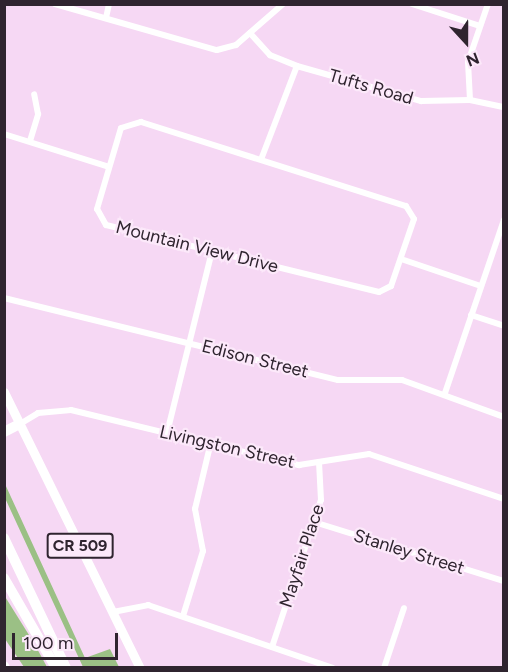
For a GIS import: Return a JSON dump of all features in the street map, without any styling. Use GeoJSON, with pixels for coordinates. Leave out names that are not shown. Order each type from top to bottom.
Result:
{"type":"FeatureCollection","features":[{"type":"Feature","properties":{"kind":"highway"},"geometry":{"type":"LineString","coordinates":[[4,432],[20,424]]}},
{"type":"Feature","properties":{"kind":"highway"},"geometry":{"type":"LineString","coordinates":[[4,538],[66,668]]}},
{"type":"Feature","properties":{"kind":"highway"},"geometry":{"type":"LineString","coordinates":[[4,578],[56,668]]}},
{"type":"Feature","properties":{"kind":"main road","name":"CR 509"},"geometry":{"type":"LineString","coordinates":[[4,392],[140,668]]}},
{"type":"Feature","properties":{"kind":"street"},"geometry":{"type":"LineString","coordinates":[[55,4],[217,50],[236,45],[284,4]]}},
{"type":"Feature","properties":{"kind":"street"},"geometry":{"type":"LineString","coordinates":[[106,18],[109,4]]}},
{"type":"Feature","properties":{"kind":"street"},"geometry":{"type":"LineString","coordinates":[[412,4],[480,26]]}},
{"type":"Feature","properties":{"kind":"street"},"geometry":{"type":"LineString","coordinates":[[470,100],[468,62],[488,4]]}},
{"type":"Feature","properties":{"kind":"street","name":"Tufts Road"},"geometry":{"type":"LineString","coordinates":[[250,33],[270,55],[297,66],[421,101],[470,100],[504,107]]}},
{"type":"Feature","properties":{"kind":"street"},"geometry":{"type":"LineString","coordinates":[[262,157],[297,66]]}},
{"type":"Feature","properties":{"kind":"street"},"geometry":{"type":"LineString","coordinates":[[30,141],[38,114],[33,94]]}},
{"type":"Feature","properties":{"kind":"street","name":"Mountain View Drive"},"geometry":{"type":"LineString","coordinates":[[133,122],[262,157],[406,206],[414,219],[404,260],[391,286],[379,292],[212,251],[100,220],[97,209],[121,129],[133,122]]}},
{"type":"Feature","properties":{"kind":"street"},"geometry":{"type":"LineString","coordinates":[[4,134],[109,167]]}},
{"type":"Feature","properties":{"kind":"street"},"geometry":{"type":"LineString","coordinates":[[445,393],[481,286],[500,239],[504,220]]}},
{"type":"Feature","properties":{"kind":"street"},"geometry":{"type":"LineString","coordinates":[[167,433],[212,251]]}},
{"type":"Feature","properties":{"kind":"street"},"geometry":{"type":"LineString","coordinates":[[404,260],[481,286]]}},
{"type":"Feature","properties":{"kind":"street","name":"Edison Street"},"geometry":{"type":"LineString","coordinates":[[4,298],[338,380],[402,380],[445,393],[504,417]]}},
{"type":"Feature","properties":{"kind":"street"},"geometry":{"type":"LineString","coordinates":[[471,315],[504,326]]}},
{"type":"Feature","properties":{"kind":"street","name":"Livingston Street"},"geometry":{"type":"LineString","coordinates":[[20,424],[46,411],[71,410],[167,433],[210,446],[299,465],[369,454],[504,499]]}},
{"type":"Feature","properties":{"kind":"street"},"geometry":{"type":"LineString","coordinates":[[183,616],[203,551],[195,509],[210,446]]}},
{"type":"Feature","properties":{"kind":"street","name":"Mayfair Place"},"geometry":{"type":"LineString","coordinates":[[272,647],[314,522],[322,488],[319,462]]}},
{"type":"Feature","properties":{"kind":"street","name":"Stanley Street"},"geometry":{"type":"LineString","coordinates":[[314,522],[504,581]]}},
{"type":"Feature","properties":{"kind":"street"},"geometry":{"type":"LineString","coordinates":[[113,612],[137,603],[183,616],[333,668]]}},
{"type":"Feature","properties":{"kind":"street"},"geometry":{"type":"LineString","coordinates":[[384,668],[404,608]]}},
{"type":"Feature","properties":{"kind":"green space"},"geometry":{"type":"Polygon","coordinates":[[[5,484],[85,658],[110,649],[119,667],[83,667],[5,498],[5,484]]]}},
{"type":"Feature","properties":{"kind":"green space"},"geometry":{"type":"Polygon","coordinates":[[[4,595],[47,667],[24,667],[5,639],[4,595]]]}}]}
